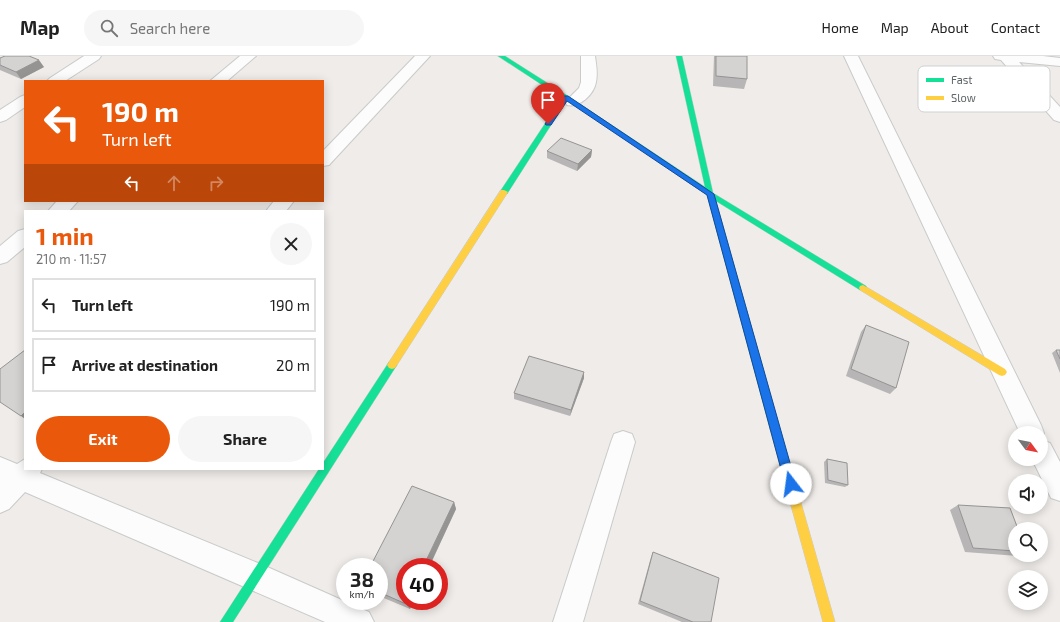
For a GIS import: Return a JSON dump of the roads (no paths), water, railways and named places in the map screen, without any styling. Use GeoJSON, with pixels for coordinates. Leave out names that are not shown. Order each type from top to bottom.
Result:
{"type":"FeatureCollection","features":[{"type":"Feature","properties":{"kind":"street"},"geometry":{"type":"LineString","coordinates":[[57,80],[94,56]]}},
{"type":"Feature","properties":{"kind":"street"},"geometry":{"type":"LineString","coordinates":[[219,80],[249,56]]}},
{"type":"Feature","properties":{"kind":"street"},"geometry":{"type":"LineString","coordinates":[[324,160],[423,56]]}},
{"type":"Feature","properties":{"kind":"street"},"geometry":{"type":"LineString","coordinates":[[501,56],[570,100],[710,194],[1002,372]]}},
{"type":"Feature","properties":{"kind":"street"},"geometry":{"type":"LineString","coordinates":[[226,622],[570,100],[587,90],[589,81],[588,56]]}},
{"type":"Feature","properties":{"kind":"street"},"geometry":{"type":"LineString","coordinates":[[679,56],[710,194],[829,622]]}},
{"type":"Feature","properties":{"kind":"street"},"geometry":{"type":"LineString","coordinates":[[851,56],[1029,426]]}},
{"type":"Feature","properties":{"kind":"street"},"geometry":{"type":"LineString","coordinates":[[1003,56],[1060,62]]}},
{"type":"Feature","properties":{"kind":"street"},"geometry":{"type":"LineString","coordinates":[[1003,56],[1012,66]]}},
{"type":"Feature","properties":{"kind":"street"},"geometry":{"type":"LineString","coordinates":[[0,116],[24,101]]}},
{"type":"Feature","properties":{"kind":"street"},"geometry":{"type":"LineString","coordinates":[[1050,106],[1060,117]]}},
{"type":"Feature","properties":{"kind":"street"},"geometry":{"type":"LineString","coordinates":[[58,210],[68,202]]}},
{"type":"Feature","properties":{"kind":"street"},"geometry":{"type":"LineString","coordinates":[[276,210],[284,202]]}},
{"type":"Feature","properties":{"kind":"street"},"geometry":{"type":"LineString","coordinates":[[0,257],[24,237]]}},
{"type":"Feature","properties":{"kind":"street"},"geometry":{"type":"LineString","coordinates":[[568,622],[623,442]]}},
{"type":"Feature","properties":{"kind":"street"},"geometry":{"type":"LineString","coordinates":[[1048,465],[1060,489]]}},
{"type":"Feature","properties":{"kind":"street"},"geometry":{"type":"LineString","coordinates":[[0,500],[16,472],[360,622]]}}]}
